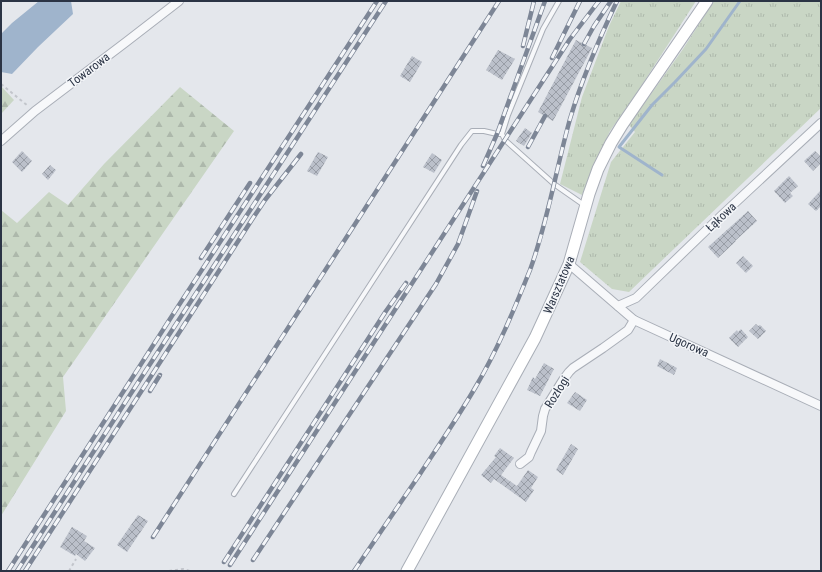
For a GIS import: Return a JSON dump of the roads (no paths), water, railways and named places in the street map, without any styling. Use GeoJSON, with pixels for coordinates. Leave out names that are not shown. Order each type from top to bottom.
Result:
{"type":"FeatureCollection","features":[{"type":"Feature","properties":{"kind":"street","name":"Towarowa"},"geometry":{"type":"LineString","coordinates":[[1,141],[35,111],[179,1]]}},
{"type":"Feature","properties":{"kind":"street","name":"Warsztatowa"},"geometry":{"type":"LineString","coordinates":[[407,571],[535,338],[570,264],[598,169],[611,143],[707,1]]}},
{"type":"Feature","properties":{"kind":"street","name":"Łąkowa"},"geometry":{"type":"LineString","coordinates":[[618,306],[636,298],[821,123]]}},
{"type":"Feature","properties":{"kind":"street","name":"Ugorowa"},"geometry":{"type":"LineString","coordinates":[[570,264],[634,320],[821,406]]}},
{"type":"Feature","properties":{"kind":"street","name":"Rozłogi"},"geometry":{"type":"LineString","coordinates":[[520,464],[529,457],[532,452],[541,430],[543,416],[546,409],[569,372],[628,330],[634,320]]}},
{"type":"Feature","properties":{"kind":"lane"},"geometry":{"type":"LineString","coordinates":[[559,1],[543,29],[508,115],[502,134],[505,140],[554,184],[586,206]]}},
{"type":"Feature","properties":{"kind":"lane"},"geometry":{"type":"LineString","coordinates":[[234,494],[461,145],[472,131],[502,134]]}},
{"type":"Feature","properties":{"kind":"water"},"geometry":{"type":"Polygon","coordinates":[[[39,1],[71,1],[73,14],[12,74],[1,72],[1,34],[39,1]]]}},
{"type":"Feature","properties":{"kind":"waterway"},"geometry":{"type":"LineString","coordinates":[[662,175],[619,147],[652,105],[706,49],[740,1]]}},
{"type":"Feature","properties":{"kind":"railway"},"geometry":{"type":"LineString","coordinates":[[8,571],[377,1]]}},
{"type":"Feature","properties":{"kind":"railway"},"geometry":{"type":"LineString","coordinates":[[17,571],[386,1]]}},
{"type":"Feature","properties":{"kind":"railway"},"geometry":{"type":"LineString","coordinates":[[153,537],[499,1]]}},
{"type":"Feature","properties":{"kind":"railway"},"geometry":{"type":"LineString","coordinates":[[523,46],[534,1]]}},
{"type":"Feature","properties":{"kind":"railway"},"geometry":{"type":"LineString","coordinates":[[483,166],[497,134],[545,1]]}},
{"type":"Feature","properties":{"kind":"railway"},"geometry":{"type":"LineString","coordinates":[[552,58],[580,1]]}},
{"type":"Feature","properties":{"kind":"railway"},"geometry":{"type":"LineString","coordinates":[[230,565],[570,39],[599,1]]}},
{"type":"Feature","properties":{"kind":"railway"},"geometry":{"type":"LineString","coordinates":[[584,44],[611,1]]}},
{"type":"Feature","properties":{"kind":"railway"},"geometry":{"type":"LineString","coordinates":[[354,571],[462,410],[491,360],[505,330],[530,270],[536,251],[547,214],[570,119],[580,89],[591,59],[617,1]]}},
{"type":"Feature","properties":{"kind":"railway"},"geometry":{"type":"LineString","coordinates":[[528,147],[545,116]]}},
{"type":"Feature","properties":{"kind":"railway"},"geometry":{"type":"LineString","coordinates":[[25,571],[253,218],[301,154]]}},
{"type":"Feature","properties":{"kind":"railway"},"geometry":{"type":"LineString","coordinates":[[201,258],[250,183]]}},
{"type":"Feature","properties":{"kind":"railway"},"geometry":{"type":"LineString","coordinates":[[253,560],[436,284],[458,244],[477,191]]}},
{"type":"Feature","properties":{"kind":"railway"},"geometry":{"type":"LineString","coordinates":[[224,562],[386,311],[406,283]]}},
{"type":"Feature","properties":{"kind":"railway"},"geometry":{"type":"LineString","coordinates":[[150,391],[160,375]]}}]}
